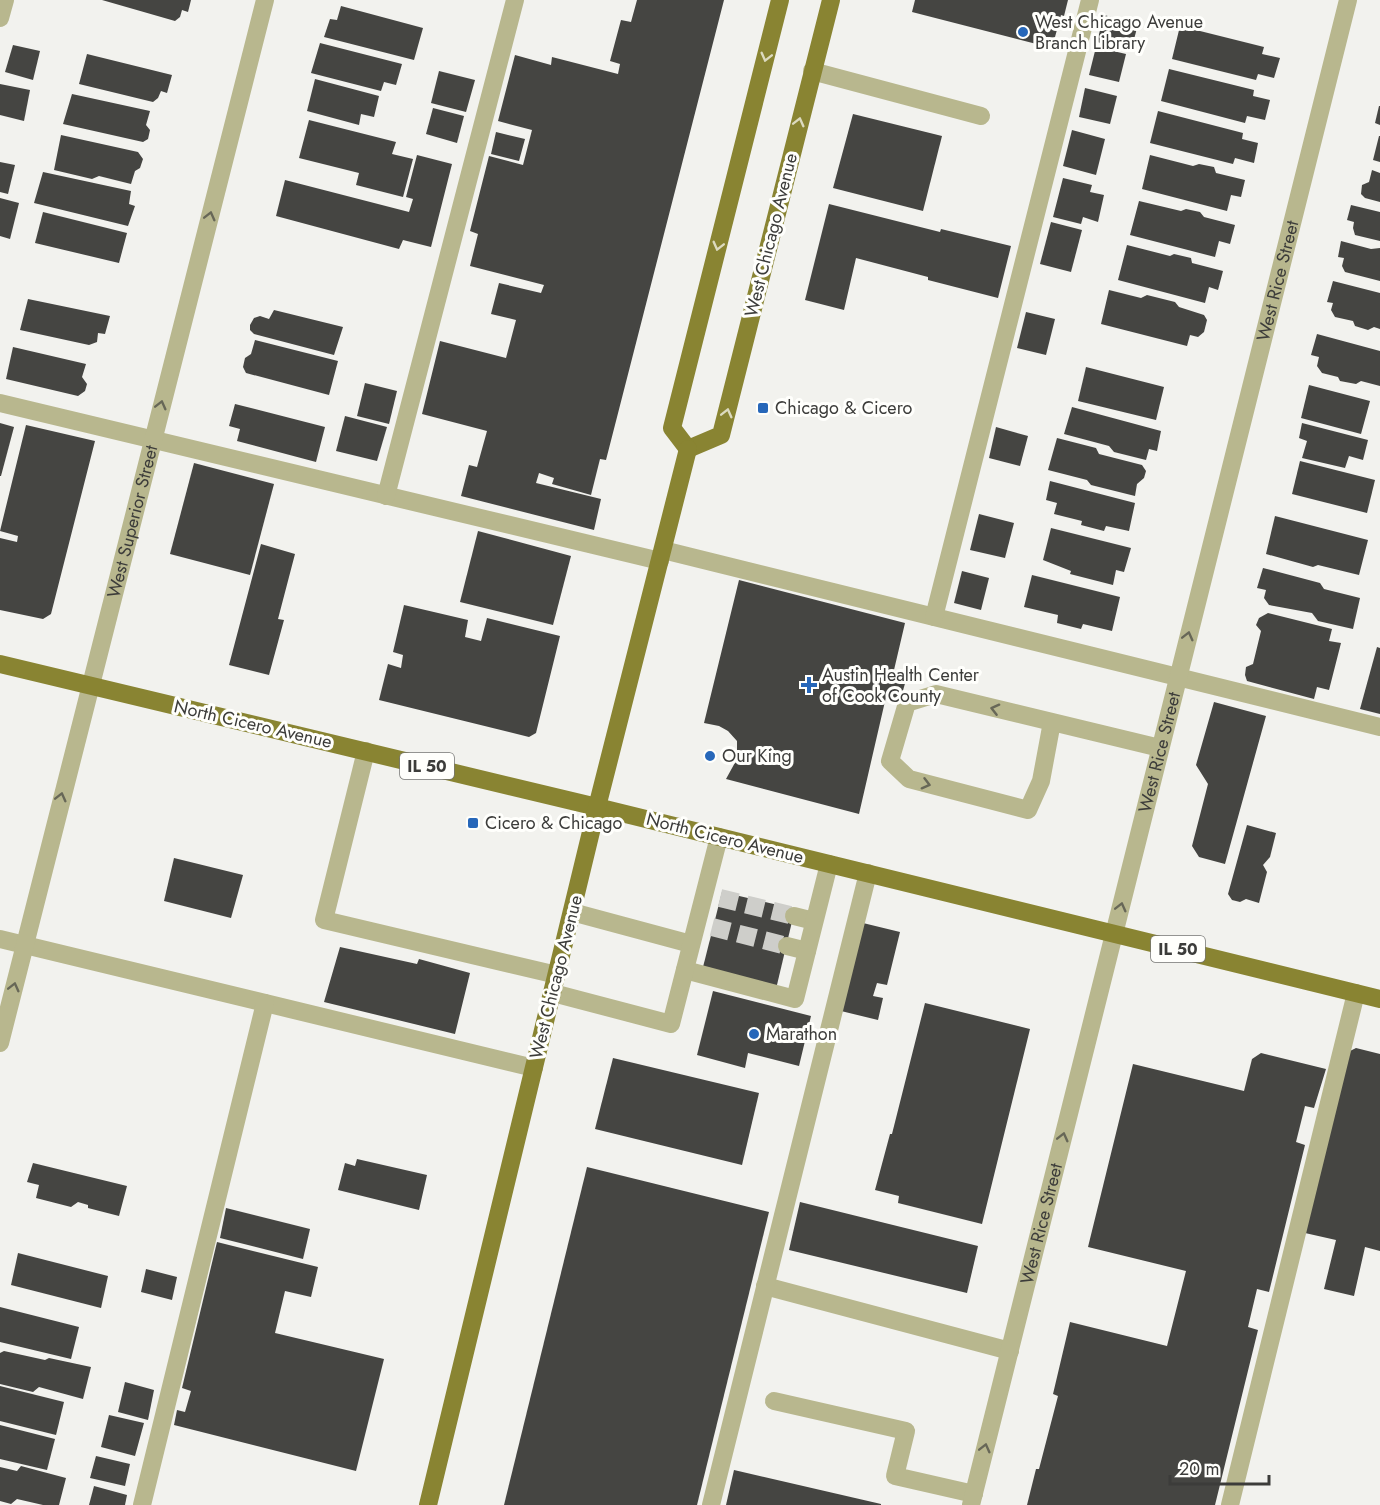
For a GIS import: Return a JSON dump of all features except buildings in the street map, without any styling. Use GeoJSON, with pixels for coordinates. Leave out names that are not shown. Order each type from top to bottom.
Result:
{"type":"FeatureCollection","features":[{"type":"Feature","properties":{"kind":"main road"},"geometry":{"type":"LineString","coordinates":[[688,449],[672,428],[780,0]]}},
{"type":"Feature","properties":{"kind":"main road","name":"West Chicago Avenue"},"geometry":{"type":"LineString","coordinates":[[428,1505],[597,807],[688,449],[721,435],[831,0]]}},
{"type":"Feature","properties":{"kind":"main road","name":"North Cicero Avenue"},"geometry":{"type":"LineString","coordinates":[[0,664],[597,807],[1380,999]]}},
{"type":"Feature","properties":{"kind":"street"},"geometry":{"type":"LineString","coordinates":[[0,18],[4,0]]}},
{"type":"Feature","properties":{"kind":"street","name":"West Superior Street"},"geometry":{"type":"LineString","coordinates":[[0,1043],[265,0]]}},
{"type":"Feature","properties":{"kind":"street"},"geometry":{"type":"LineString","coordinates":[[386,496],[515,0]]}},
{"type":"Feature","properties":{"kind":"street"},"geometry":{"type":"LineString","coordinates":[[934,617],[1090,0]]}},
{"type":"Feature","properties":{"kind":"street","name":"West Rice Street"},"geometry":{"type":"LineString","coordinates":[[972,1499],[1348,0]]}},
{"type":"Feature","properties":{"kind":"street"},"geometry":{"type":"LineString","coordinates":[[812,71],[981,116]]}},
{"type":"Feature","properties":{"kind":"street"},"geometry":{"type":"LineString","coordinates":[[0,404],[386,496],[934,617],[1380,728]]}},
{"type":"Feature","properties":{"kind":"street"},"geometry":{"type":"LineString","coordinates":[[1052,722],[1041,781],[1028,810],[909,779],[890,761],[907,704],[936,694],[1160,748]]}},
{"type":"Feature","properties":{"kind":"street"},"geometry":{"type":"LineString","coordinates":[[366,751],[324,920],[555,984],[671,1024],[692,944],[704,925],[712,896],[719,837]]}},
{"type":"Feature","properties":{"kind":"street"},"geometry":{"type":"LineString","coordinates":[[685,970],[795,999],[829,864]]}},
{"type":"Feature","properties":{"kind":"street"},"geometry":{"type":"LineString","coordinates":[[711,1505],[868,873]]}},
{"type":"Feature","properties":{"kind":"street"},"geometry":{"type":"LineString","coordinates":[[572,912],[692,944]]}},
{"type":"Feature","properties":{"kind":"street"},"geometry":{"type":"LineString","coordinates":[[794,916],[814,921]]}},
{"type":"Feature","properties":{"kind":"street"},"geometry":{"type":"LineString","coordinates":[[0,939],[534,1068]]}},
{"type":"Feature","properties":{"kind":"street"},"geometry":{"type":"LineString","coordinates":[[787,946],[807,951]]}},
{"type":"Feature","properties":{"kind":"street"},"geometry":{"type":"LineString","coordinates":[[1230,1505],[1356,993]]}},
{"type":"Feature","properties":{"kind":"street"},"geometry":{"type":"LineString","coordinates":[[142,1505],[265,1003]]}},
{"type":"Feature","properties":{"kind":"street"},"geometry":{"type":"LineString","coordinates":[[765,1286],[1010,1350]]}},
{"type":"Feature","properties":{"kind":"street"},"geometry":{"type":"LineString","coordinates":[[774,1401],[906,1431],[895,1476],[972,1499]]}},
{"type":"Feature","properties":{"kind":"tunnel"},"geometry":{"type":"LineString","coordinates":[[720,898],[794,916]]}},
{"type":"Feature","properties":{"kind":"tunnel"},"geometry":{"type":"LineString","coordinates":[[712,927],[787,946]]}},
{"type":"Feature","properties":{"kind":"place","name":"West Chicago Avenue Branch Library"},"geometry":{"type":"Point","coordinates":[1023,32]}},
{"type":"Feature","properties":{"kind":"place","name":"Chicago & Cicero"},"geometry":{"type":"Point","coordinates":[763,408]}},
{"type":"Feature","properties":{"kind":"place","name":"Austin Health Center of Cook County"},"geometry":{"type":"Point","coordinates":[809,685]}},
{"type":"Feature","properties":{"kind":"place","name":"Our King"},"geometry":{"type":"Point","coordinates":[710,756]}},
{"type":"Feature","properties":{"kind":"place","name":"Cicero & Chicago"},"geometry":{"type":"Point","coordinates":[473,823]}},
{"type":"Feature","properties":{"kind":"place","name":"Marathon"},"geometry":{"type":"Point","coordinates":[754,1034]}}]}
